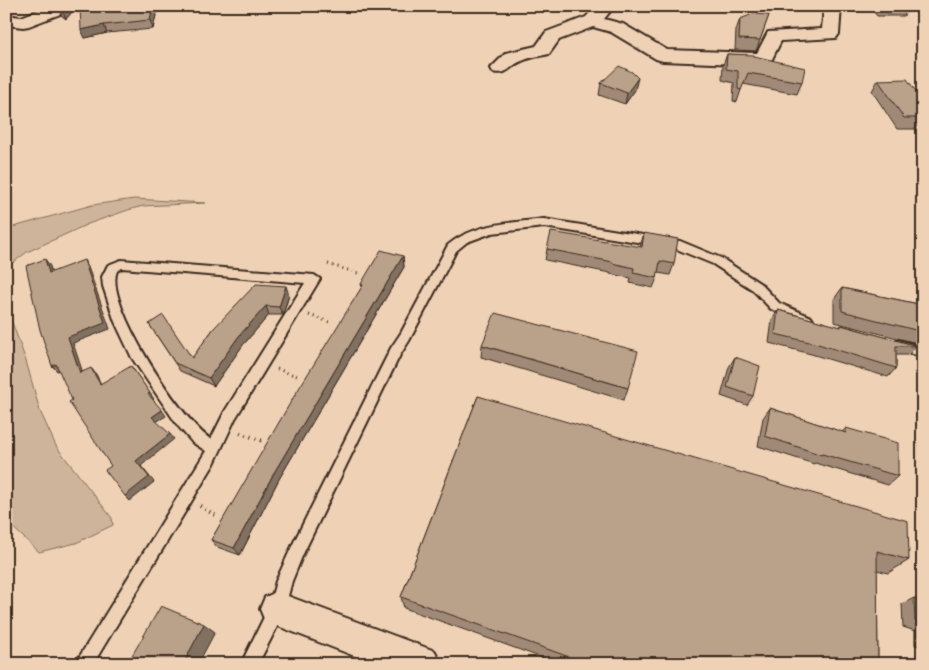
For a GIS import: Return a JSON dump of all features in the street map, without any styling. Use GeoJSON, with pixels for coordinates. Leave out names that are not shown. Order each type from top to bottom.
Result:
{"type":"FeatureCollection","features":[{"type":"Feature","properties":{"kind":"street"},"geometry":{"type":"LineString","coordinates":[[6,20],[23,22],[65,6]]}},
{"type":"Feature","properties":{"kind":"street"},"geometry":{"type":"LineString","coordinates":[[500,68],[513,57],[543,50],[552,36],[592,21],[606,6]]}},
{"type":"Feature","properties":{"kind":"street"},"geometry":{"type":"LineString","coordinates":[[592,21],[617,28],[664,55],[763,59],[774,36],[830,34],[834,6]]}},
{"type":"Feature","properties":{"kind":"street"},"geometry":{"type":"LineString","coordinates":[[277,608],[422,664]]}},
{"type":"Feature","properties":{"kind":"lane"},"geometry":{"type":"LineString","coordinates":[[250,664],[277,608],[284,581],[295,557],[394,352],[405,337],[452,248],[463,239],[492,230],[544,223],[676,244],[717,261],[757,287],[775,306],[822,325]]}},
{"type":"Feature","properties":{"kind":"lane"},"geometry":{"type":"LineString","coordinates":[[83,664],[214,448],[224,427],[314,279],[120,264],[112,268],[108,277],[109,286],[121,322],[137,354],[183,422],[197,438],[214,448]]}},
{"type":"Feature","properties":{"kind":"lane"},"geometry":{"type":"LineString","coordinates":[[886,342],[923,352]]}},
{"type":"Feature","properties":{"kind":"path"},"geometry":{"type":"LineString","coordinates":[[328,264],[361,274]]}},
{"type":"Feature","properties":{"kind":"path"},"geometry":{"type":"LineString","coordinates":[[295,310],[332,323]]}},
{"type":"Feature","properties":{"kind":"path"},"geometry":{"type":"LineString","coordinates":[[262,364],[300,378]]}},
{"type":"Feature","properties":{"kind":"path"},"geometry":{"type":"LineString","coordinates":[[224,427],[263,441]]}},
{"type":"Feature","properties":{"kind":"shaded area"},"geometry":{"type":"Polygon","coordinates":[[[134,199],[206,203],[143,206],[128,210],[88,224],[27,252],[6,268],[6,229],[92,205],[134,199]]]}},
{"type":"Feature","properties":{"kind":"shaded area"},"geometry":{"type":"Polygon","coordinates":[[[6,305],[26,361],[40,411],[56,446],[112,518],[113,525],[76,543],[39,552],[6,521],[6,305]]]}},
{"type":"Feature","properties":{"kind":"building"},"geometry":{"type":"Polygon","coordinates":[[[66,6],[62,11],[58,7],[66,6]]]}},
{"type":"Feature","properties":{"kind":"building"},"geometry":{"type":"Polygon","coordinates":[[[80,6],[153,6],[150,20],[104,25],[81,30],[80,6]]]}},
{"type":"Feature","properties":{"kind":"building"},"geometry":{"type":"Polygon","coordinates":[[[880,6],[907,6],[908,8],[882,8],[880,6]]]}},
{"type":"Feature","properties":{"kind":"building"},"geometry":{"type":"Polygon","coordinates":[[[753,14],[769,15],[760,40],[739,39],[740,19],[753,14]]]}},
{"type":"Feature","properties":{"kind":"building"},"geometry":{"type":"Polygon","coordinates":[[[727,54],[754,55],[805,68],[802,82],[748,73],[741,90],[738,89],[738,71],[726,69],[727,54]]]}},
{"type":"Feature","properties":{"kind":"building"},"geometry":{"type":"Polygon","coordinates":[[[619,66],[632,72],[638,78],[627,93],[601,83],[619,66]]]}},
{"type":"Feature","properties":{"kind":"building"},"geometry":{"type":"Polygon","coordinates":[[[907,79],[923,101],[923,118],[904,118],[878,80],[907,79]]]}},
{"type":"Feature","properties":{"kind":"building"},"geometry":{"type":"Polygon","coordinates":[[[551,232],[642,247],[644,233],[678,239],[674,264],[660,261],[657,278],[633,273],[634,268],[613,262],[547,249],[551,232]]]}},
{"type":"Feature","properties":{"kind":"building"},"geometry":{"type":"Polygon","coordinates":[[[381,250],[403,256],[275,471],[234,548],[211,540],[293,398],[363,285],[361,284],[381,250]]]}},
{"type":"Feature","properties":{"kind":"building"},"geometry":{"type":"Polygon","coordinates":[[[45,259],[49,273],[84,260],[105,323],[68,337],[80,373],[91,368],[100,384],[131,366],[150,393],[148,394],[162,410],[152,417],[170,434],[136,461],[149,477],[125,496],[105,470],[111,466],[69,402],[72,400],[56,364],[52,366],[40,330],[26,266],[45,259]]]}},
{"type":"Feature","properties":{"kind":"building"},"geometry":{"type":"Polygon","coordinates":[[[256,284],[286,286],[279,307],[266,306],[239,336],[209,378],[175,363],[149,324],[163,315],[192,358],[214,328],[256,284]]]}},
{"type":"Feature","properties":{"kind":"building"},"geometry":{"type":"Polygon","coordinates":[[[842,288],[923,305],[923,332],[842,311],[842,288]]]}},
{"type":"Feature","properties":{"kind":"building"},"geometry":{"type":"Polygon","coordinates":[[[778,310],[917,346],[896,346],[896,368],[818,344],[775,334],[778,310]]]}},
{"type":"Feature","properties":{"kind":"building"},"geometry":{"type":"Polygon","coordinates":[[[495,313],[638,351],[628,388],[482,345],[495,313]]]}},
{"type":"Feature","properties":{"kind":"building"},"geometry":{"type":"Polygon","coordinates":[[[735,357],[760,366],[753,396],[727,387],[735,357]]]}},
{"type":"Feature","properties":{"kind":"building"},"geometry":{"type":"Polygon","coordinates":[[[478,396],[908,521],[909,560],[877,551],[878,664],[589,664],[401,597],[478,396]]]}},
{"type":"Feature","properties":{"kind":"building"},"geometry":{"type":"Polygon","coordinates":[[[770,408],[846,433],[846,428],[898,443],[898,476],[822,455],[765,436],[770,408]]]}},
{"type":"Feature","properties":{"kind":"building"},"geometry":{"type":"Polygon","coordinates":[[[914,598],[923,601],[923,624],[915,621],[914,598]]]}},
{"type":"Feature","properties":{"kind":"building"},"geometry":{"type":"Polygon","coordinates":[[[161,606],[204,624],[183,664],[127,664],[161,606]]]}}]}
